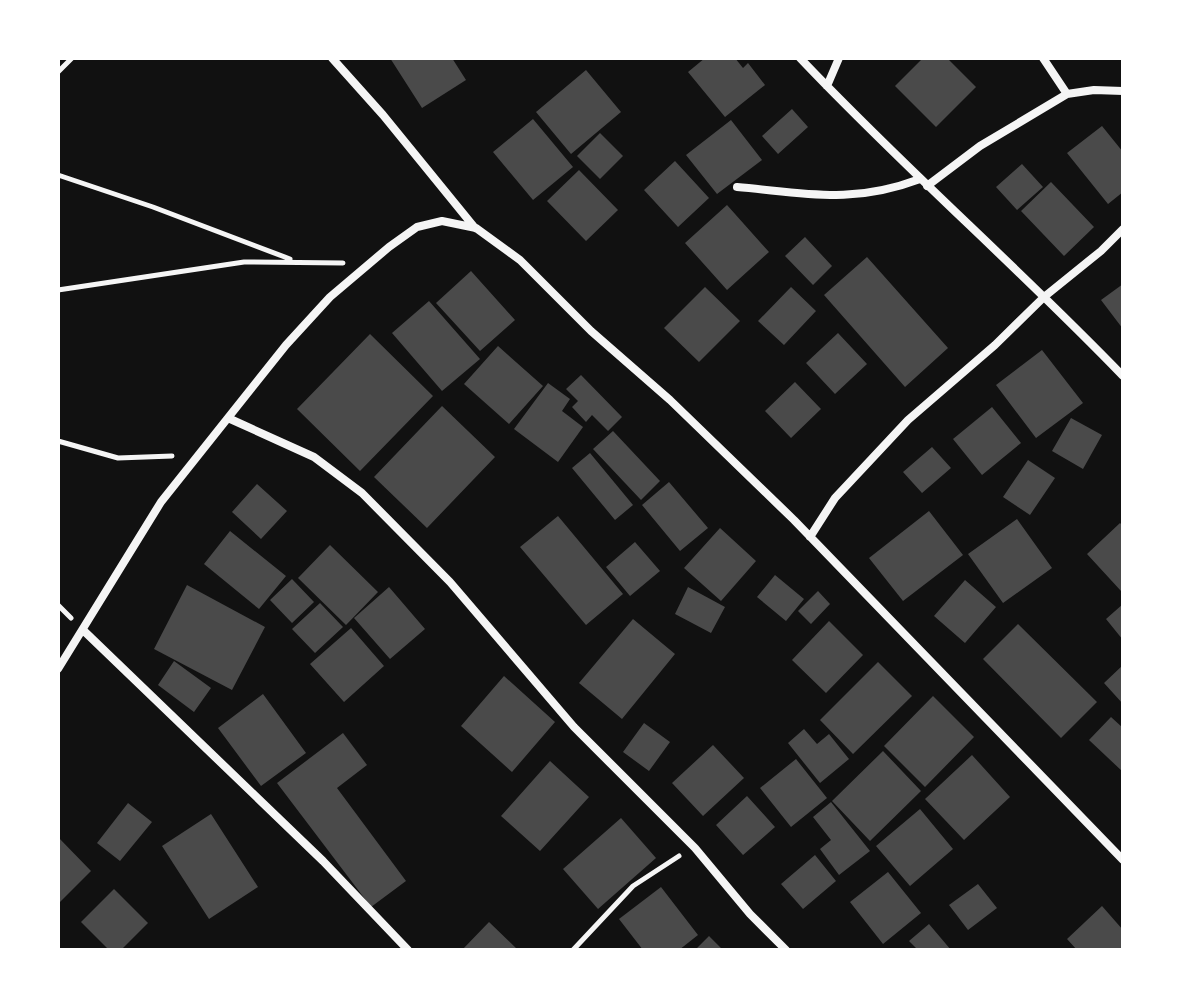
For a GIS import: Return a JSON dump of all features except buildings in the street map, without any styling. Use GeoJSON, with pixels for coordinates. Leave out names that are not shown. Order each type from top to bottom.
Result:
{"type":"FeatureCollection","features":[{"type":"Feature","properties":{"kind":"street"},"geometry":{"type":"LineString","coordinates":[[332,58],[476,228],[520,260],[591,331],[670,400],[810,537],[1123,860]]}},
{"type":"Feature","properties":{"kind":"street"},"geometry":{"type":"LineString","coordinates":[[800,58],[1123,376]]}},
{"type":"Feature","properties":{"kind":"street"},"geometry":{"type":"LineString","coordinates":[[827,86],[839,58]]}},
{"type":"Feature","properties":{"kind":"street"},"geometry":{"type":"LineString","coordinates":[[1043,58],[1067,94]]}},
{"type":"Feature","properties":{"kind":"street"},"geometry":{"type":"LineString","coordinates":[[737,187],[813,197],[878,192],[924,183],[1067,94],[1094,90],[1123,91]]}},
{"type":"Feature","properties":{"kind":"street"},"geometry":{"type":"LineString","coordinates":[[58,669],[161,502],[295,335],[330,297],[417,227],[442,221],[476,228]]}},
{"type":"Feature","properties":{"kind":"street"},"geometry":{"type":"LineString","coordinates":[[810,537],[835,498],[908,420],[1123,229]]}},
{"type":"Feature","properties":{"kind":"street"},"geometry":{"type":"LineString","coordinates":[[228,418],[314,457],[362,493],[450,582],[574,727],[695,848],[750,914],[786,950]]}},
{"type":"Feature","properties":{"kind":"street"},"geometry":{"type":"LineString","coordinates":[[83,630],[323,861],[408,950]]}},
{"type":"Feature","properties":{"kind":"path"},"geometry":{"type":"LineString","coordinates":[[58,72],[72,58]]}},
{"type":"Feature","properties":{"kind":"path"},"geometry":{"type":"LineString","coordinates":[[58,175],[153,207],[294,261]]}},
{"type":"Feature","properties":{"kind":"path"},"geometry":{"type":"LineString","coordinates":[[58,290],[244,262],[370,264]]}},
{"type":"Feature","properties":{"kind":"path"},"geometry":{"type":"LineString","coordinates":[[58,441],[118,458],[201,452]]}},
{"type":"Feature","properties":{"kind":"path"},"geometry":{"type":"LineString","coordinates":[[58,450],[68,445]]}},
{"type":"Feature","properties":{"kind":"path"},"geometry":{"type":"LineString","coordinates":[[573,950],[633,886],[665,863],[695,848]]}}]}
